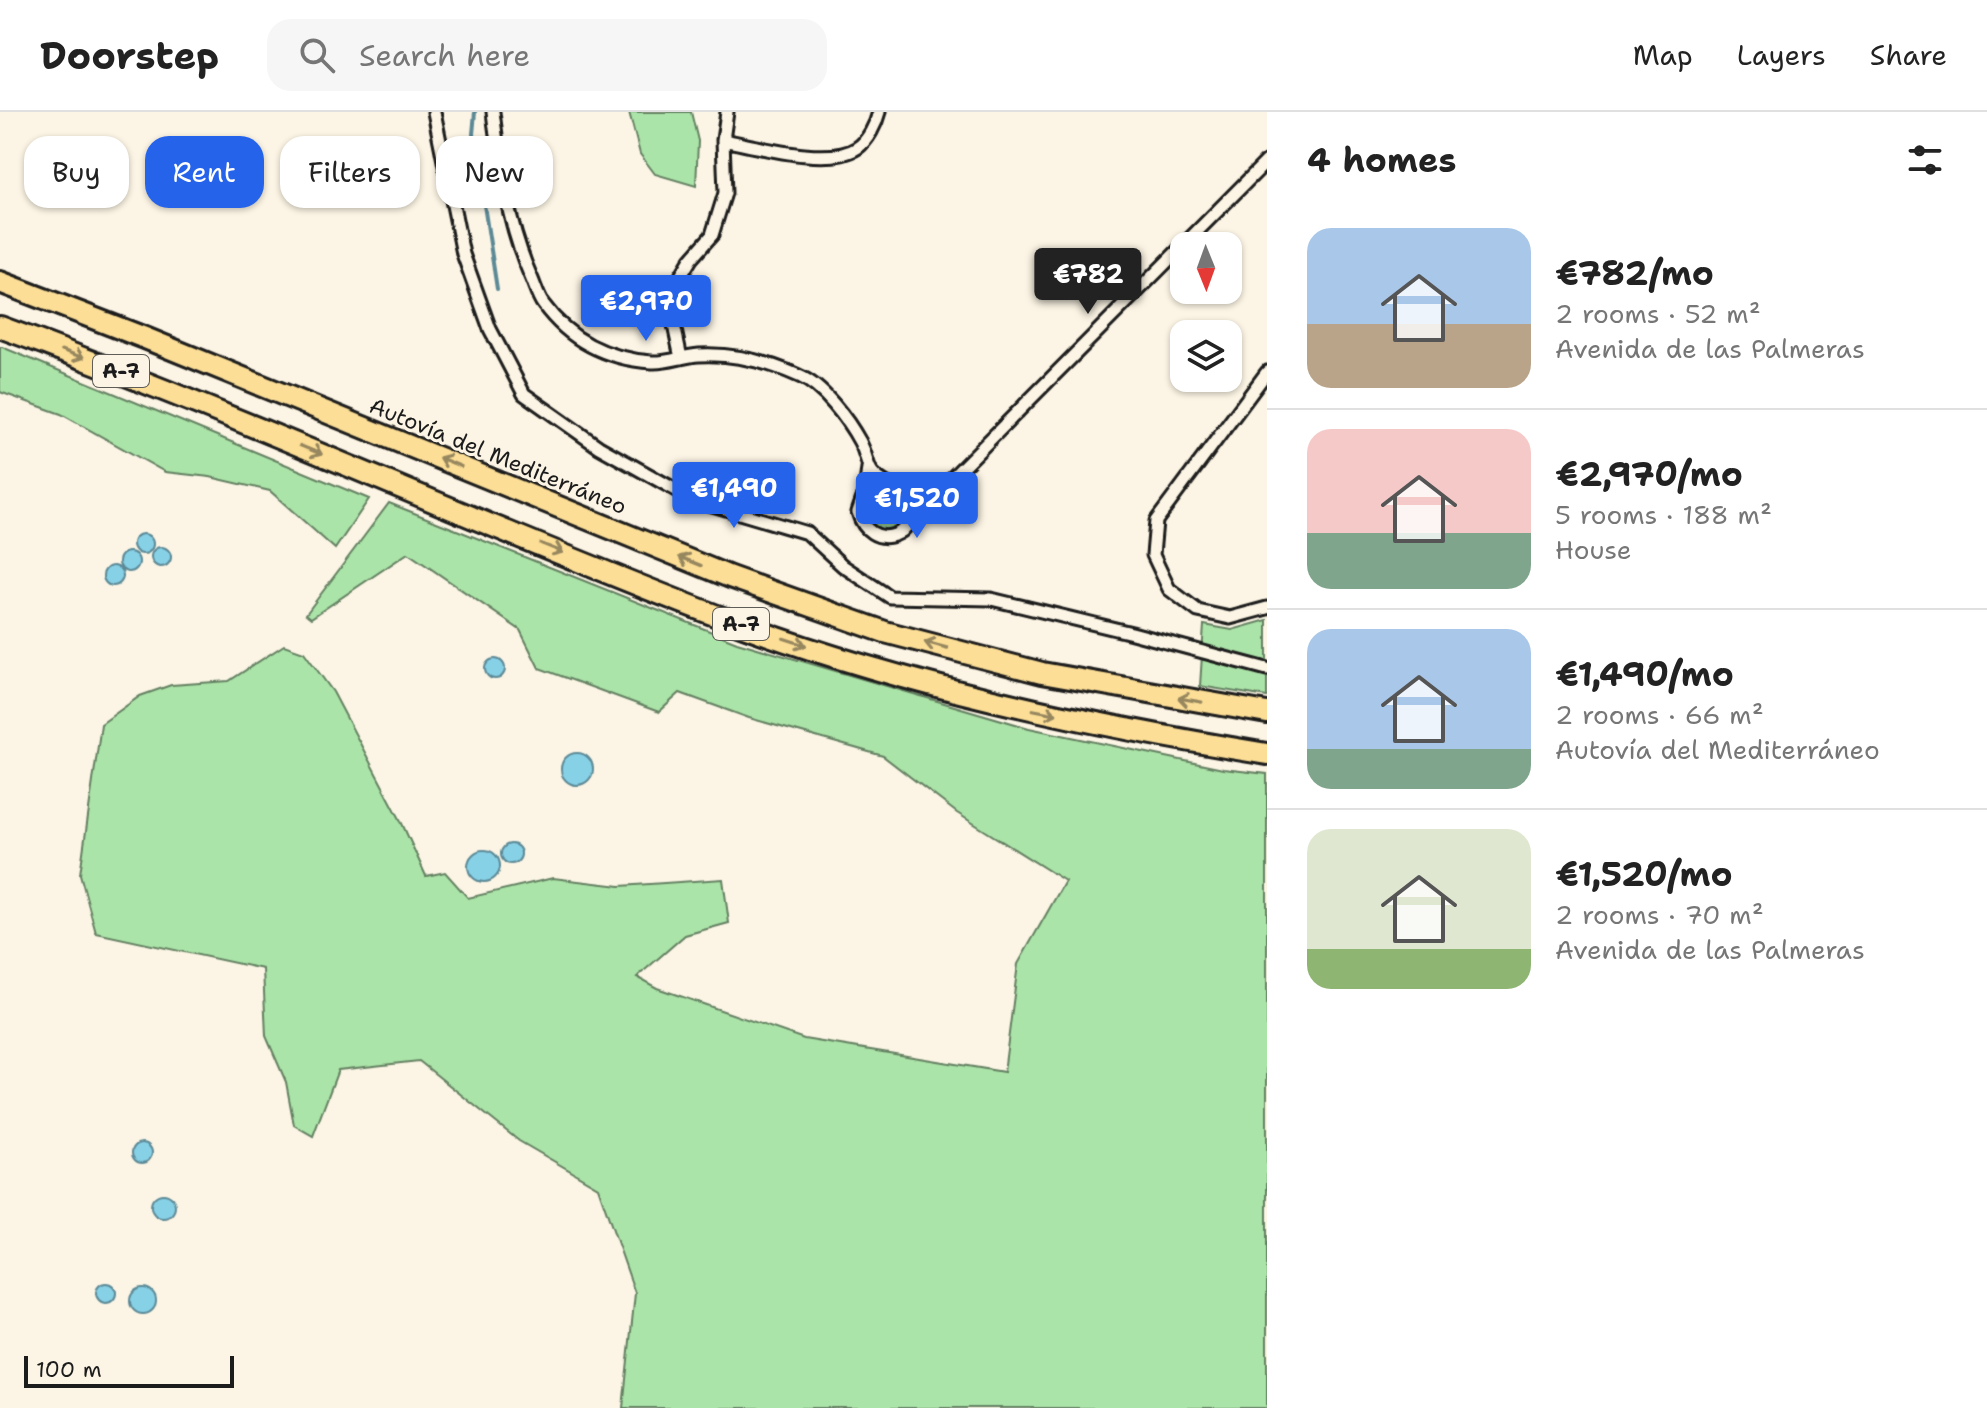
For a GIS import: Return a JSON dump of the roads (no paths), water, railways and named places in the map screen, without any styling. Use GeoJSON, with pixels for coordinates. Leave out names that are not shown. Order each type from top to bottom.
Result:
{"type":"FeatureCollection","features":[{"type":"Feature","properties":{"kind":"highway","name":"Autovía del Mediterráneo"},"geometry":{"type":"LineString","coordinates":[[0,282],[145,338],[730,577],[885,632],[1042,673],[1267,713]]}},
{"type":"Feature","properties":{"kind":"highway","name":"A-7"},"geometry":{"type":"LineString","coordinates":[[0,327],[130,374],[727,620],[873,667],[1031,709],[1267,754]]}},
{"type":"Feature","properties":{"kind":"street"},"geometry":{"type":"LineString","coordinates":[[434,112],[463,254],[490,329],[524,394],[599,447],[692,499],[807,533],[843,566],[890,597],[991,599],[1267,669]]}},
{"type":"Feature","properties":{"kind":"street"},"geometry":{"type":"LineString","coordinates":[[493,112],[500,168],[525,263],[542,303],[575,338],[613,357],[655,362],[699,355],[756,359],[803,378],[843,414],[862,446],[874,477],[918,499],[934,496]]}},
{"type":"Feature","properties":{"kind":"street"},"geometry":{"type":"LineString","coordinates":[[681,358],[674,325],[676,284],[691,259],[712,235],[721,207],[725,193],[723,140],[727,112]]}},
{"type":"Feature","properties":{"kind":"street"},"geometry":{"type":"LineString","coordinates":[[723,140],[826,156],[857,148],[876,125],[879,112]]}},
{"type":"Feature","properties":{"kind":"street"},"geometry":{"type":"LineString","coordinates":[[868,467],[865,492],[858,512],[866,530],[874,536],[889,537],[902,531],[1266,163]]}},
{"type":"Feature","properties":{"kind":"street"},"geometry":{"type":"LineString","coordinates":[[1267,372],[1156,521],[1153,555],[1169,589],[1198,611],[1230,618],[1267,608]]}},
{"type":"Feature","properties":{"kind":"street"},"geometry":{"type":"LineString","coordinates":[[865,492],[872,487],[889,485]]}},
{"type":"Feature","properties":{"kind":"street"},"geometry":{"type":"LineString","coordinates":[[902,531],[911,511],[903,492]]}},
{"type":"Feature","properties":{"kind":"water"},"geometry":{"type":"Polygon","coordinates":[[[143,534],[150,537],[153,544],[150,551],[143,554],[136,551],[133,544],[136,537],[143,534]]]}},
{"type":"Feature","properties":{"kind":"water"},"geometry":{"type":"Polygon","coordinates":[[[161,547],[168,550],[171,557],[168,564],[161,567],[154,564],[151,557],[154,550],[161,547]]]}},
{"type":"Feature","properties":{"kind":"water"},"geometry":{"type":"Polygon","coordinates":[[[129,552],[136,555],[139,562],[136,569],[129,572],[122,569],[119,562],[122,555],[129,552]]]}},
{"type":"Feature","properties":{"kind":"water"},"geometry":{"type":"Polygon","coordinates":[[[113,566],[120,569],[123,576],[120,583],[113,586],[106,583],[103,576],[106,569],[113,566]]]}},
{"type":"Feature","properties":{"kind":"water"},"geometry":{"type":"Polygon","coordinates":[[[495,659],[502,662],[505,669],[502,676],[495,679],[488,676],[485,669],[488,662],[495,659]]]}},
{"type":"Feature","properties":{"kind":"water"},"geometry":{"type":"Polygon","coordinates":[[[577,753],[589,757],[593,769],[589,781],[577,785],[565,781],[561,769],[565,757],[577,753]]]}},
{"type":"Feature","properties":{"kind":"water"},"geometry":{"type":"Polygon","coordinates":[[[511,844],[518,847],[521,854],[518,861],[511,864],[504,861],[501,854],[504,847],[511,844]]]}},
{"type":"Feature","properties":{"kind":"water"},"geometry":{"type":"Polygon","coordinates":[[[484,850],[496,854],[500,866],[496,878],[484,882],[472,878],[468,866],[472,854],[484,850]]]}},
{"type":"Feature","properties":{"kind":"water"},"geometry":{"type":"Polygon","coordinates":[[[142,1143],[149,1146],[152,1153],[149,1160],[142,1163],[135,1160],[132,1153],[135,1146],[142,1143]]]}},
{"type":"Feature","properties":{"kind":"water"},"geometry":{"type":"Polygon","coordinates":[[[163,1194],[172,1197],[175,1206],[172,1215],[163,1218],[154,1215],[151,1206],[154,1197],[163,1194]]]}},
{"type":"Feature","properties":{"kind":"water"},"geometry":{"type":"Polygon","coordinates":[[[106,1283],[113,1286],[116,1293],[113,1300],[106,1303],[99,1300],[96,1293],[99,1286],[106,1283]]]}},
{"type":"Feature","properties":{"kind":"water"},"geometry":{"type":"Polygon","coordinates":[[[143,1288],[152,1292],[156,1301],[152,1310],[143,1314],[134,1310],[130,1301],[134,1292],[143,1288]]]}},
{"type":"Feature","properties":{"kind":"waterway"},"geometry":{"type":"LineString","coordinates":[[475,112],[473,134],[497,289]]}}]}
